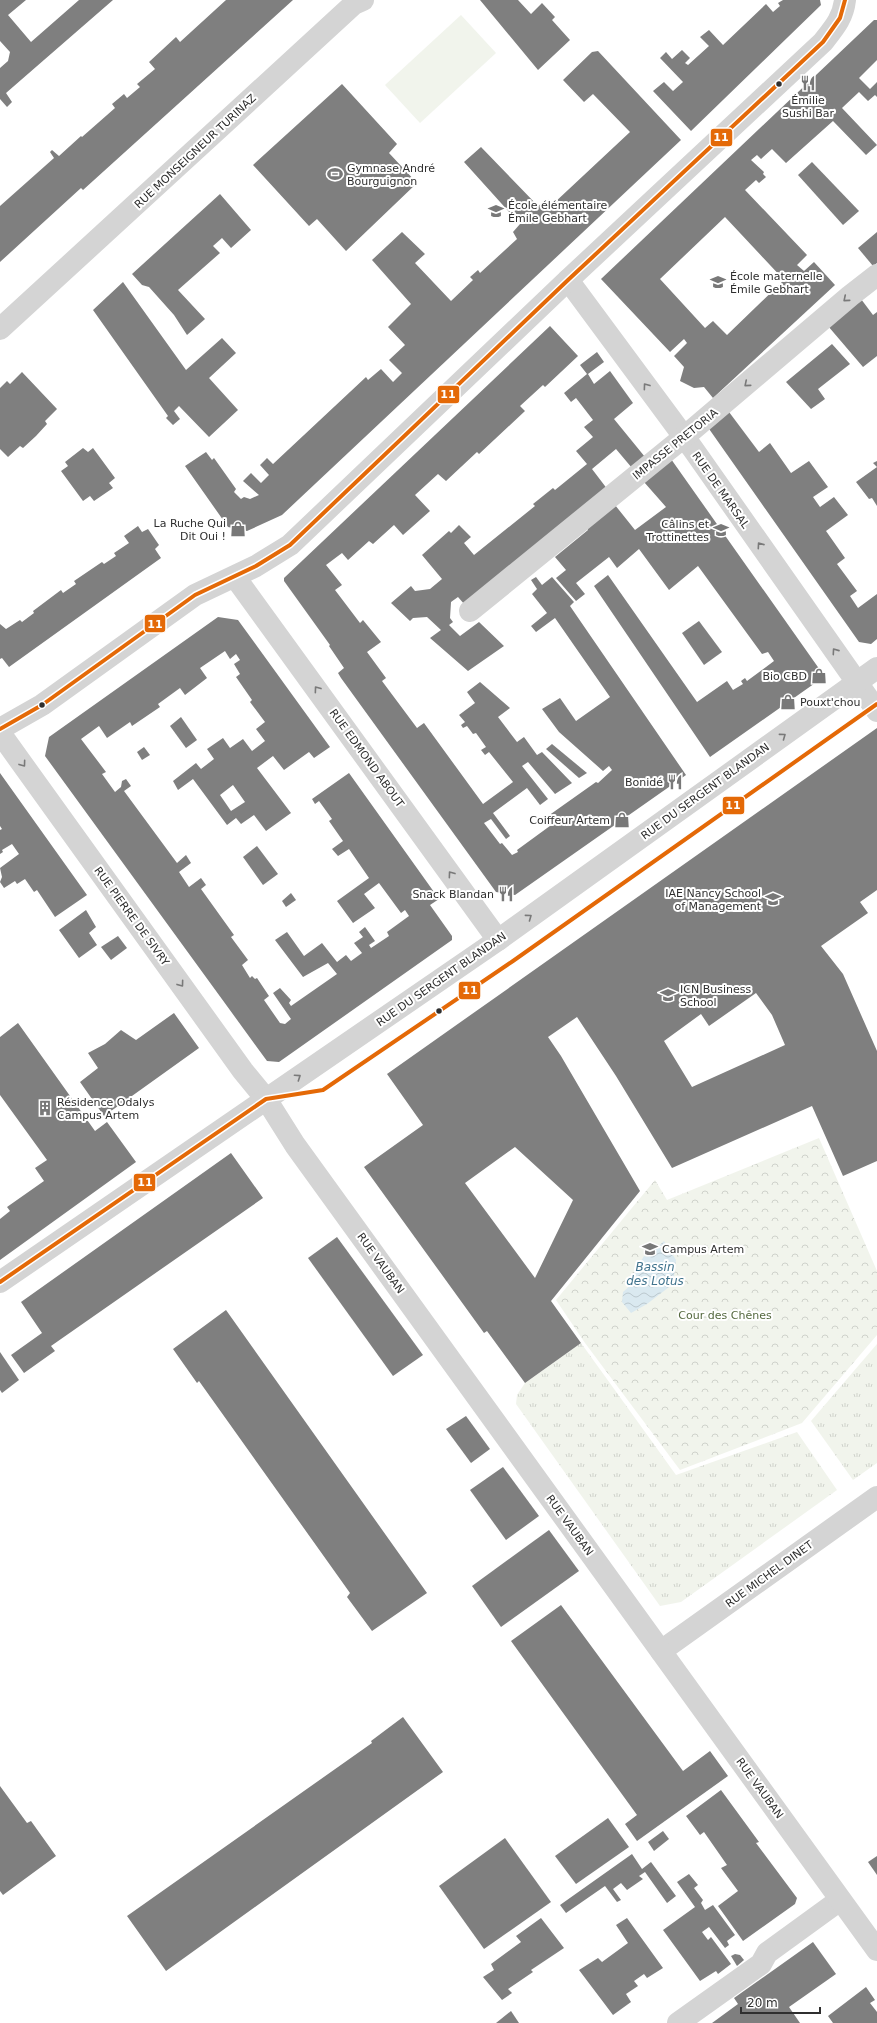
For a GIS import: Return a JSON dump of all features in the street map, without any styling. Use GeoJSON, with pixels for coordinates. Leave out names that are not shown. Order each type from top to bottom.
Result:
{"type":"FeatureCollection","features":[{"type":"Feature","properties":{"kind":"street"},"geometry":{"type":"LineString","coordinates":[[0,729],[42,705],[195,595],[256,566],[290,545],[568,280],[823,42],[837,25],[844,12],[845,0]]}},
{"type":"Feature","properties":{"kind":"street","name":"RUE MONSEIGNEUR TURINAZ"},"geometry":{"type":"LineString","coordinates":[[0,329],[358,1]]}},
{"type":"Feature","properties":{"kind":"street","name":"IMPASSE PRETORIA"},"geometry":{"type":"LineString","coordinates":[[470,611],[684,437],[850,296],[877,275]]}},
{"type":"Feature","properties":{"kind":"street","name":"RUE DE MARSAL"},"geometry":{"type":"LineString","coordinates":[[568,280],[684,437],[875,708]]}},
{"type":"Feature","properties":{"kind":"street","name":"RUE EDMOND ABOUT"},"geometry":{"type":"LineString","coordinates":[[235,577],[498,940]]}},
{"type":"Feature","properties":{"kind":"street","name":"RUE DU SERGENT BLANDAN"},"geometry":{"type":"LineString","coordinates":[[0,1282],[498,940],[877,668]]}},
{"type":"Feature","properties":{"kind":"street","name":"RUE PIERRE DE SIVRY"},"geometry":{"type":"LineString","coordinates":[[0,733],[243,1071],[266,1099]]}},
{"type":"Feature","properties":{"kind":"street","name":"RUE VAUBAN"},"geometry":{"type":"LineString","coordinates":[[266,1099],[295,1145],[877,1950]]}},
{"type":"Feature","properties":{"kind":"street","name":"RUE MICHEL DINET"},"geometry":{"type":"LineString","coordinates":[[661,1651],[877,1497]]}},
{"type":"Feature","properties":{"kind":"street"},"geometry":{"type":"LineString","coordinates":[[678,2023],[761,1964],[767,1953],[840,1900]]}},
{"type":"Feature","properties":{"kind":"green space"},"geometry":{"type":"Polygon","coordinates":[[[461,15],[496,53],[420,123],[385,85],[461,15]]]}},
{"type":"Feature","properties":{"kind":"green space","name":"Cour des Chênes"},"geometry":{"type":"Polygon","coordinates":[[[819,1138],[877,1271],[877,1335],[802,1423],[680,1470],[585,1343],[556,1300],[655,1180],[667,1200],[819,1138]]]}},
{"type":"Feature","properties":{"kind":"green space"},"geometry":{"type":"Polygon","coordinates":[[[581,1343],[676,1475],[797,1432],[837,1490],[681,1602],[660,1606],[516,1404],[517,1395],[525,1383],[581,1343]]]}},
{"type":"Feature","properties":{"kind":"green space"},"geometry":{"type":"Polygon","coordinates":[[[877,1344],[877,1463],[853,1480],[811,1421],[877,1344]]]}},
{"type":"Feature","properties":{"kind":"water","name":"Bassin des Lotus"},"geometry":{"type":"Polygon","coordinates":[[[664,1241],[676,1260],[673,1284],[647,1304],[631,1313],[622,1302],[623,1292],[632,1284],[635,1278],[634,1273],[644,1256],[647,1257],[664,1241]]]}},
{"type":"Feature","properties":{"kind":"building"},"geometry":{"type":"Polygon","coordinates":[[[0,0],[26,0],[8,15],[31,42],[79,0],[113,0],[6,93],[12,102],[7,107],[0,99],[0,68],[8,61],[10,52],[0,41],[0,0]]]}},
{"type":"Feature","properties":{"kind":"building"},"geometry":{"type":"Polygon","coordinates":[[[226,0],[293,0],[83,190],[81,188],[0,262],[0,206],[54,158],[50,152],[52,150],[59,156],[115,108],[112,104],[124,94],[127,98],[140,87],[137,84],[155,69],[149,62],[176,37],[180,42],[226,0]]]}},
{"type":"Feature","properties":{"kind":"building"},"geometry":{"type":"Polygon","coordinates":[[[480,0],[518,0],[531,14],[542,3],[555,17],[552,20],[570,40],[538,70],[480,0]]]}},
{"type":"Feature","properties":{"kind":"building"},"geometry":{"type":"Polygon","coordinates":[[[783,0],[820,0],[821,5],[691,131],[653,91],[664,82],[673,91],[683,82],[660,58],[666,52],[672,59],[682,50],[690,58],[685,63],[688,65],[709,46],[700,37],[709,30],[723,45],[766,4],[773,12],[780,6],[778,3],[783,0]]]}},
{"type":"Feature","properties":{"kind":"building","name":"École maternelle Émile Gebhart"},"geometry":{"type":"Polygon","coordinates":[[[874,20],[877,20],[877,60],[859,78],[870,89],[877,82],[877,97],[875,95],[868,101],[859,92],[842,108],[877,145],[866,155],[833,121],[786,163],[772,149],[761,159],[757,155],[751,160],[764,172],[763,174],[766,177],[759,183],[756,180],[745,190],[807,255],[797,265],[804,271],[814,262],[835,285],[713,398],[704,387],[694,388],[680,381],[684,367],[674,356],[687,343],[684,339],[670,352],[601,279],[874,20]],[[725,217],[660,279],[705,328],[713,321],[727,335],[784,280],[725,217]]]}},
{"type":"Feature","properties":{"kind":"building"},"geometry":{"type":"Polygon","coordinates":[[[598,51],[681,140],[282,515],[247,531],[228,527],[185,466],[206,452],[212,460],[214,458],[236,489],[234,492],[241,499],[244,497],[250,499],[259,495],[243,481],[251,473],[261,483],[269,475],[260,465],[267,458],[273,464],[366,377],[368,380],[381,369],[393,382],[402,373],[389,360],[405,345],[388,327],[411,304],[372,260],[402,232],[425,254],[415,263],[451,301],[473,280],[470,277],[478,270],[480,273],[517,239],[513,232],[520,224],[464,162],[481,147],[538,206],[548,199],[553,204],[630,132],[593,94],[584,102],[563,80],[592,52],[598,51]]]}},
{"type":"Feature","properties":{"kind":"building","name":"Gymnase André Bourguignon"},"geometry":{"type":"Polygon","coordinates":[[[342,84],[397,144],[389,153],[417,183],[346,251],[317,219],[309,226],[253,165],[342,84]]]}},
{"type":"Feature","properties":{"kind":"building"},"geometry":{"type":"Polygon","coordinates":[[[812,162],[859,211],[843,225],[798,175],[812,162]]]}},
{"type":"Feature","properties":{"kind":"building"},"geometry":{"type":"Polygon","coordinates":[[[220,194],[251,230],[231,248],[222,238],[213,246],[220,253],[178,290],[205,319],[187,335],[174,315],[149,287],[142,285],[132,274],[220,194]]]}},
{"type":"Feature","properties":{"kind":"building"},"geometry":{"type":"Polygon","coordinates":[[[877,232],[877,263],[873,266],[858,248],[877,232]]]}},
{"type":"Feature","properties":{"kind":"building"},"geometry":{"type":"Polygon","coordinates":[[[123,282],[186,370],[222,338],[236,353],[209,378],[238,410],[209,437],[179,406],[174,411],[180,419],[173,425],[166,418],[168,416],[93,310],[123,282]]]}},
{"type":"Feature","properties":{"kind":"building"},"geometry":{"type":"Polygon","coordinates":[[[861,299],[873,315],[877,312],[877,356],[863,367],[828,326],[861,299]]]}},
{"type":"Feature","properties":{"kind":"building"},"geometry":{"type":"Polygon","coordinates":[[[550,326],[578,356],[545,387],[543,385],[520,406],[525,411],[479,454],[477,452],[446,481],[438,474],[415,495],[430,511],[403,535],[394,525],[373,544],[369,541],[348,560],[342,553],[326,565],[342,585],[335,590],[360,623],[363,620],[381,642],[367,652],[386,678],[382,681],[417,728],[424,723],[483,804],[513,782],[489,752],[485,755],[481,750],[486,747],[476,733],[473,734],[467,726],[463,728],[461,725],[465,722],[459,715],[475,703],[467,692],[480,682],[510,708],[498,717],[517,742],[524,737],[537,755],[542,752],[572,783],[555,794],[528,762],[522,766],[548,799],[540,805],[527,788],[493,813],[510,836],[506,839],[491,819],[484,823],[500,844],[502,843],[512,855],[518,852],[517,850],[554,823],[548,816],[596,782],[598,783],[612,770],[609,766],[603,771],[559,732],[542,709],[560,698],[576,721],[610,697],[555,618],[536,632],[531,626],[547,613],[532,594],[537,589],[531,580],[536,577],[542,585],[552,577],[574,602],[570,606],[686,775],[515,895],[496,892],[341,678],[338,673],[344,668],[329,646],[330,645],[284,581],[284,578],[550,326]]]}},
{"type":"Feature","properties":{"kind":"building"},"geometry":{"type":"Polygon","coordinates":[[[832,344],[850,364],[818,389],[825,399],[811,409],[786,382],[832,344]]]}},
{"type":"Feature","properties":{"kind":"building"},"geometry":{"type":"Polygon","coordinates":[[[597,352],[604,362],[588,374],[594,384],[610,371],[633,403],[614,419],[645,457],[632,468],[616,449],[592,469],[608,490],[465,605],[458,597],[451,602],[450,618],[453,622],[449,625],[460,636],[479,622],[504,646],[468,671],[430,638],[441,630],[427,617],[413,618],[410,621],[391,603],[411,586],[415,591],[430,589],[442,579],[422,555],[449,531],[451,533],[459,525],[471,537],[464,543],[474,555],[535,506],[533,504],[553,488],[555,490],[587,464],[576,451],[593,437],[584,427],[593,420],[576,398],[571,402],[564,393],[587,374],[580,365],[597,352]]]}},
{"type":"Feature","properties":{"kind":"building"},"geometry":{"type":"Polygon","coordinates":[[[22,372],[57,409],[45,421],[47,424],[36,436],[23,448],[20,446],[8,457],[0,449],[0,388],[7,381],[10,384],[22,372]]]}},
{"type":"Feature","properties":{"kind":"building"},"geometry":{"type":"Polygon","coordinates":[[[729,412],[759,452],[770,443],[791,473],[809,461],[828,487],[813,497],[820,507],[834,497],[848,515],[826,531],[845,558],[837,564],[857,591],[850,596],[858,608],[877,594],[877,639],[871,644],[859,642],[707,426],[729,412]]]}},
{"type":"Feature","properties":{"kind":"building"},"geometry":{"type":"Polygon","coordinates":[[[83,448],[88,452],[93,448],[115,478],[109,483],[113,488],[94,501],[90,496],[83,501],[61,471],[68,466],[65,462],[83,448]]]}},
{"type":"Feature","properties":{"kind":"building"},"geometry":{"type":"Polygon","coordinates":[[[671,459],[820,670],[818,681],[710,757],[594,586],[608,575],[697,702],[727,681],[733,690],[743,684],[741,681],[745,678],[747,681],[774,661],[768,652],[762,654],[698,566],[669,590],[639,549],[617,568],[609,557],[576,583],[585,594],[576,601],[556,578],[566,570],[555,557],[588,530],[587,528],[615,505],[635,530],[666,507],[644,482],[671,459]]]}},
{"type":"Feature","properties":{"kind":"building"},"geometry":{"type":"Polygon","coordinates":[[[877,461],[877,467],[873,463],[877,461]]]}},
{"type":"Feature","properties":{"kind":"building"},"geometry":{"type":"Polygon","coordinates":[[[877,467],[877,506],[872,498],[869,499],[856,482],[877,467]]]}},
{"type":"Feature","properties":{"kind":"building"},"geometry":{"type":"Polygon","coordinates":[[[138,526],[142,532],[148,529],[159,545],[155,549],[161,558],[9,667],[2,658],[0,659],[0,624],[6,629],[20,620],[22,622],[34,613],[33,611],[61,590],[63,593],[76,584],[74,581],[102,562],[104,564],[116,556],[114,553],[129,543],[124,536],[138,526]]]}},
{"type":"Feature","properties":{"kind":"building"},"geometry":{"type":"Polygon","coordinates":[[[218,617],[238,620],[330,747],[314,758],[309,752],[284,770],[273,756],[257,768],[291,813],[266,831],[254,815],[241,824],[236,818],[227,825],[193,779],[178,790],[173,781],[196,763],[201,769],[214,759],[207,749],[223,738],[230,748],[243,739],[252,751],[265,741],[256,729],[265,722],[250,702],[252,700],[236,677],[240,674],[234,664],[240,660],[236,654],[230,659],[225,651],[200,668],[207,678],[185,695],[180,688],[158,704],[160,707],[132,726],[130,722],[107,738],[99,726],[81,739],[106,772],[102,774],[115,792],[121,787],[122,781],[126,779],[131,786],[124,791],[177,863],[186,855],[191,863],[179,872],[189,887],[201,878],[206,885],[201,889],[234,935],[231,937],[248,960],[242,965],[250,978],[252,976],[255,979],[257,978],[269,996],[264,1000],[280,1023],[285,1024],[291,1019],[273,993],[280,988],[291,1000],[289,1003],[291,1006],[337,974],[328,963],[303,977],[275,940],[287,932],[304,956],[322,943],[337,962],[346,955],[351,961],[362,953],[354,943],[363,937],[359,932],[365,927],[375,941],[369,945],[371,948],[389,936],[387,932],[409,916],[405,910],[401,913],[379,883],[364,894],[375,908],[353,923],[337,901],[369,878],[349,849],[338,856],[332,849],[343,841],[329,821],[332,819],[319,801],[315,804],[312,799],[349,773],[439,899],[430,905],[452,936],[452,940],[279,1062],[267,1061],[45,756],[49,737],[218,617]],[[233,785],[220,795],[231,811],[245,802],[233,785]]]}},
{"type":"Feature","properties":{"kind":"building"},"geometry":{"type":"Polygon","coordinates":[[[699,621],[722,652],[704,665],[682,633],[699,621]]]}},
{"type":"Feature","properties":{"kind":"building"},"geometry":{"type":"Polygon","coordinates":[[[181,717],[197,740],[186,748],[170,726],[181,717]]]}},
{"type":"Feature","properties":{"kind":"building"},"geometry":{"type":"Polygon","coordinates":[[[877,728],[877,890],[860,902],[868,913],[821,946],[843,974],[877,1051],[877,1161],[843,1176],[812,1106],[672,1168],[616,1076],[577,1017],[548,1037],[561,1056],[640,1191],[551,1301],[581,1343],[525,1383],[487,1331],[484,1333],[364,1167],[423,1125],[387,1074],[877,728]],[[756,993],[709,1026],[701,1014],[664,1041],[692,1087],[785,1045],[772,1015],[756,993]],[[515,1147],[465,1183],[535,1278],[573,1200],[515,1147]]]}},
{"type":"Feature","properties":{"kind":"building"},"geometry":{"type":"Polygon","coordinates":[[[552,744],[587,773],[579,778],[546,749],[552,744]]]}},
{"type":"Feature","properties":{"kind":"building"},"geometry":{"type":"Polygon","coordinates":[[[144,747],[150,755],[142,760],[137,752],[144,747]]]}},
{"type":"Feature","properties":{"kind":"building"},"geometry":{"type":"Polygon","coordinates":[[[0,773],[87,895],[55,917],[37,890],[34,892],[25,879],[17,884],[15,881],[4,888],[0,882],[2,877],[0,868],[19,854],[12,844],[2,850],[3,852],[0,854],[0,830],[2,829],[0,826],[0,773]]]}},
{"type":"Feature","properties":{"kind":"building"},"geometry":{"type":"Polygon","coordinates":[[[257,846],[278,874],[263,885],[243,857],[257,846]]]}},
{"type":"Feature","properties":{"kind":"building"},"geometry":{"type":"Polygon","coordinates":[[[291,893],[296,900],[286,907],[282,901],[291,893]]]}},
{"type":"Feature","properties":{"kind":"building"},"geometry":{"type":"Polygon","coordinates":[[[86,910],[96,927],[89,933],[97,945],[79,958],[59,930],[86,910]]]}},
{"type":"Feature","properties":{"kind":"building"},"geometry":{"type":"Polygon","coordinates":[[[118,936],[127,948],[111,960],[101,947],[118,936]]]}},
{"type":"Feature","properties":{"kind":"building"},"geometry":{"type":"Polygon","coordinates":[[[174,1013],[199,1048],[104,1116],[80,1082],[98,1068],[88,1053],[105,1044],[121,1030],[136,1040],[174,1013]]]}},
{"type":"Feature","properties":{"kind":"building","name":"Résidence Odalys Campus Artem"},"geometry":{"type":"Polygon","coordinates":[[[18,1023],[95,1131],[107,1122],[136,1162],[0,1260],[0,1219],[10,1211],[7,1207],[44,1181],[35,1168],[47,1160],[0,1095],[0,1037],[18,1023]]]}},
{"type":"Feature","properties":{"kind":"building"},"geometry":{"type":"Polygon","coordinates":[[[231,1153],[263,1198],[51,1346],[55,1351],[24,1373],[11,1355],[42,1333],[21,1302],[231,1153]]]}},
{"type":"Feature","properties":{"kind":"building"},"geometry":{"type":"Polygon","coordinates":[[[337,1237],[423,1355],[393,1376],[308,1258],[337,1237]]]}},
{"type":"Feature","properties":{"kind":"building"},"geometry":{"type":"Polygon","coordinates":[[[226,1310],[427,1593],[372,1631],[347,1597],[350,1593],[199,1381],[197,1383],[173,1349],[226,1310]]]}},
{"type":"Feature","properties":{"kind":"building"},"geometry":{"type":"Polygon","coordinates":[[[0,1352],[19,1380],[2,1393],[0,1390],[0,1352]]]}},
{"type":"Feature","properties":{"kind":"building"},"geometry":{"type":"Polygon","coordinates":[[[466,1416],[490,1449],[471,1463],[446,1429],[466,1416]]]}},
{"type":"Feature","properties":{"kind":"building"},"geometry":{"type":"Polygon","coordinates":[[[503,1467],[539,1516],[506,1540],[470,1490],[503,1467]]]}},
{"type":"Feature","properties":{"kind":"building"},"geometry":{"type":"Polygon","coordinates":[[[549,1530],[579,1571],[501,1627],[472,1586],[549,1530]]]}},
{"type":"Feature","properties":{"kind":"building"},"geometry":{"type":"Polygon","coordinates":[[[561,1605],[683,1771],[710,1751],[728,1776],[637,1841],[625,1824],[637,1815],[511,1641],[561,1605]]]}},
{"type":"Feature","properties":{"kind":"building"},"geometry":{"type":"Polygon","coordinates":[[[403,1717],[443,1772],[166,1971],[127,1916],[372,1743],[371,1741],[403,1717]]]}},
{"type":"Feature","properties":{"kind":"building"},"geometry":{"type":"Polygon","coordinates":[[[0,1786],[27,1823],[31,1821],[56,1856],[3,1895],[0,1891],[0,1786]]]}},
{"type":"Feature","properties":{"kind":"building"},"geometry":{"type":"Polygon","coordinates":[[[721,1790],[759,1842],[756,1843],[797,1898],[795,1904],[743,1941],[718,1906],[738,1891],[721,1868],[727,1865],[704,1832],[700,1835],[686,1816],[721,1790]]]}},
{"type":"Feature","properties":{"kind":"building"},"geometry":{"type":"Polygon","coordinates":[[[608,1818],[629,1847],[576,1884],[555,1856],[608,1818]]]}},
{"type":"Feature","properties":{"kind":"building"},"geometry":{"type":"Polygon","coordinates":[[[663,1831],[669,1839],[654,1851],[648,1842],[663,1831]]]}},
{"type":"Feature","properties":{"kind":"building"},"geometry":{"type":"Polygon","coordinates":[[[505,1838],[551,1902],[484,1949],[439,1886],[505,1838]]]}},
{"type":"Feature","properties":{"kind":"building"},"geometry":{"type":"Polygon","coordinates":[[[632,1854],[642,1869],[651,1862],[676,1896],[667,1903],[645,1872],[639,1876],[643,1879],[627,1890],[621,1883],[613,1889],[621,1900],[617,1902],[605,1886],[566,1913],[560,1905],[632,1854]]]}},
{"type":"Feature","properties":{"kind":"building"},"geometry":{"type":"Polygon","coordinates":[[[877,1856],[877,1875],[868,1862],[877,1856]]]}},
{"type":"Feature","properties":{"kind":"building"},"geometry":{"type":"Polygon","coordinates":[[[689,1874],[698,1885],[694,1888],[703,1900],[701,1903],[705,1910],[713,1905],[735,1935],[727,1941],[729,1945],[725,1948],[709,1927],[702,1932],[708,1940],[711,1937],[731,1964],[718,1974],[716,1971],[700,1981],[663,1930],[695,1907],[677,1882],[689,1874]]]}},
{"type":"Feature","properties":{"kind":"building"},"geometry":{"type":"Polygon","coordinates":[[[541,1918],[564,1948],[531,1970],[533,1972],[508,1989],[512,1993],[502,2000],[483,1977],[494,1970],[491,1964],[521,1942],[516,1936],[541,1918]]]}},
{"type":"Feature","properties":{"kind":"building"},"geometry":{"type":"Polygon","coordinates":[[[627,1918],[663,1968],[647,1978],[644,1974],[634,1981],[638,1986],[626,1994],[631,2002],[613,2015],[579,1970],[598,1958],[602,1962],[628,1943],[616,1925],[627,1918]]]}},
{"type":"Feature","properties":{"kind":"building"},"geometry":{"type":"Polygon","coordinates":[[[813,1942],[836,1974],[789,2007],[800,2023],[712,2023],[738,2004],[734,1998],[813,1942]]]}},
{"type":"Feature","properties":{"kind":"building"},"geometry":{"type":"Polygon","coordinates":[[[735,1954],[740,1955],[744,1960],[737,1966],[731,1956],[735,1954]]]}},
{"type":"Feature","properties":{"kind":"building"},"geometry":{"type":"Polygon","coordinates":[[[866,1987],[875,2000],[870,2003],[877,2012],[877,2023],[833,2023],[828,2016],[866,1987]]]}},
{"type":"Feature","properties":{"kind":"building"},"geometry":{"type":"Polygon","coordinates":[[[511,2011],[519,2023],[496,2023],[511,2011]]]}},
{"type":"Feature","properties":{"kind":"transit line","name":"11"},"geometry":{"type":"LineString","coordinates":[[0,729],[42,705],[195,595],[256,566],[290,545],[568,280],[823,42],[840,18],[845,0]]}},
{"type":"Feature","properties":{"kind":"transit line","name":"11"},"geometry":{"type":"LineString","coordinates":[[0,1282],[266,1099],[323,1090],[513,961],[877,704]]}},
{"type":"Feature","properties":{"kind":"place","name":"Émilie Sushi Bar"},"geometry":{"type":"Point","coordinates":[808,83]}},
{"type":"Feature","properties":{"kind":"place","name":"Gymnase André Bourguignon"},"geometry":{"type":"Point","coordinates":[335,174]}},
{"type":"Feature","properties":{"kind":"place","name":"École élémentaire Émile Gebhart"},"geometry":{"type":"Point","coordinates":[496,211]}},
{"type":"Feature","properties":{"kind":"place","name":"École maternelle Émile Gebhart"},"geometry":{"type":"Point","coordinates":[718,282]}},
{"type":"Feature","properties":{"kind":"place","name":"La Ruche Qui Dit Oui !"},"geometry":{"type":"Point","coordinates":[238,529]}},
{"type":"Feature","properties":{"kind":"place","name":"Câlins et Trottinettes"},"geometry":{"type":"Point","coordinates":[721,530]}},
{"type":"Feature","properties":{"kind":"place","name":"Bio CBD"},"geometry":{"type":"Point","coordinates":[819,676]}},
{"type":"Feature","properties":{"kind":"place","name":"Pouxt'chou"},"geometry":{"type":"Point","coordinates":[788,702]}},
{"type":"Feature","properties":{"kind":"place","name":"Bonidé"},"geometry":{"type":"Point","coordinates":[675,782]}},
{"type":"Feature","properties":{"kind":"place","name":"Coiffeur Artem"},"geometry":{"type":"Point","coordinates":[622,820]}},
{"type":"Feature","properties":{"kind":"place","name":"Snack Blandan"},"geometry":{"type":"Point","coordinates":[506,894]}},
{"type":"Feature","properties":{"kind":"place","name":"IAE Nancy School of Management"},"geometry":{"type":"Point","coordinates":[773,899]}},
{"type":"Feature","properties":{"kind":"place","name":"ICN Business School"},"geometry":{"type":"Point","coordinates":[668,995]}},
{"type":"Feature","properties":{"kind":"place","name":"Résidence Odalys Campus Artem"},"geometry":{"type":"Point","coordinates":[45,1108]}},
{"type":"Feature","properties":{"kind":"place","name":"Campus Artem"},"geometry":{"type":"Point","coordinates":[650,1249]}}]}
